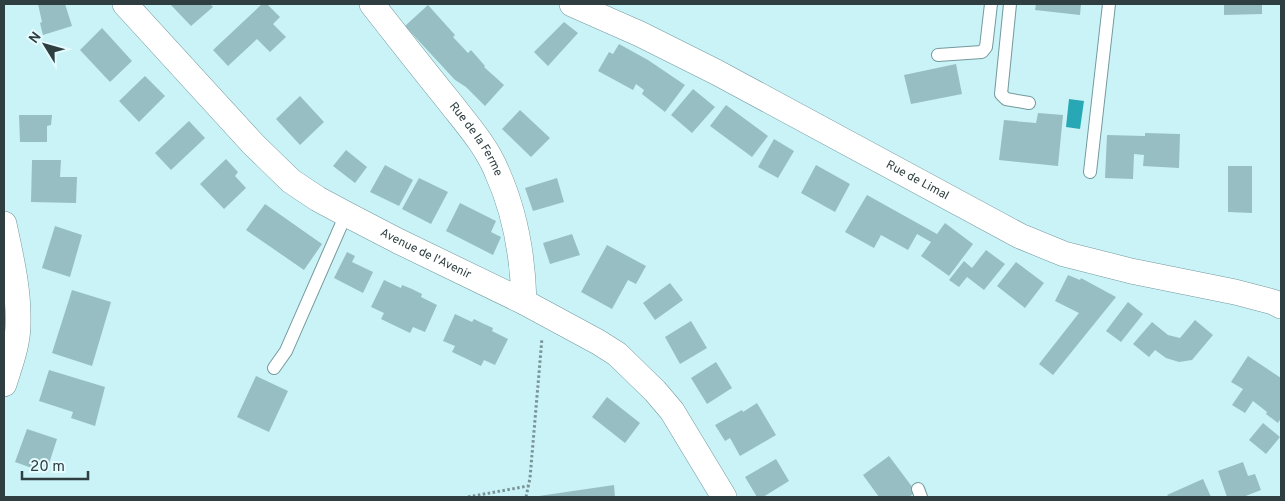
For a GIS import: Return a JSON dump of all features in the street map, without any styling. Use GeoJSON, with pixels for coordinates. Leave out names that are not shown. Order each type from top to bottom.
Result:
{"type":"FeatureCollection","features":[{"type":"Feature","properties":{"kind":"street","name":"Avenue de l'Avenir"},"geometry":{"type":"LineString","coordinates":[[124,4],[291,181],[318,199],[346,214],[534,307],[617,354],[655,391],[672,411],[724,497]]}},
{"type":"Feature","properties":{"kind":"street","name":"Rue de la Ferme"},"geometry":{"type":"LineString","coordinates":[[372,4],[481,142],[497,171],[511,214],[524,276],[534,307]]}},
{"type":"Feature","properties":{"kind":"street","name":"Rue de Limal"},"geometry":{"type":"LineString","coordinates":[[572,4],[640,34],[716,72],[1020,236],[1064,254],[1131,271],[1235,292],[1281,306]]}},
{"type":"Feature","properties":{"kind":"street"},"geometry":{"type":"LineString","coordinates":[[4,224],[12,257],[18,324],[16,340],[4,384]]}},
{"type":"Feature","properties":{"kind":"lane"},"geometry":{"type":"LineString","coordinates":[[938,55],[982,52],[986,47],[991,4]]}},
{"type":"Feature","properties":{"kind":"lane"},"geometry":{"type":"LineString","coordinates":[[1010,4],[1001,94],[1006,99],[1029,103]]}},
{"type":"Feature","properties":{"kind":"lane"},"geometry":{"type":"LineString","coordinates":[[1090,172],[1108,4]]}},
{"type":"Feature","properties":{"kind":"lane"},"geometry":{"type":"LineString","coordinates":[[274,368],[286,351],[346,214]]}},
{"type":"Feature","properties":{"kind":"path"},"geometry":{"type":"LineString","coordinates":[[526,497],[528,486],[534,307]]}},
{"type":"Feature","properties":{"kind":"path"},"geometry":{"type":"LineString","coordinates":[[468,497],[528,486]]}},
{"type":"Feature","properties":{"kind":"water"},"geometry":{"type":"Polygon","coordinates":[[[1069,99],[1084,101],[1080,129],[1066,127],[1069,99]]]}},
{"type":"Feature","properties":{"kind":"building"},"geometry":{"type":"Polygon","coordinates":[[[38,4],[65,4],[72,26],[43,35],[38,4]]]}},
{"type":"Feature","properties":{"kind":"building"},"geometry":{"type":"Polygon","coordinates":[[[170,4],[210,4],[213,7],[191,26],[170,4]]]}},
{"type":"Feature","properties":{"kind":"building"},"geometry":{"type":"Polygon","coordinates":[[[262,4],[267,4],[280,17],[273,24],[286,37],[270,52],[257,39],[228,66],[213,50],[262,4]]]}},
{"type":"Feature","properties":{"kind":"building"},"geometry":{"type":"Polygon","coordinates":[[[1036,4],[1081,4],[1080,15],[1035,10],[1036,4]]]}},
{"type":"Feature","properties":{"kind":"building"},"geometry":{"type":"Polygon","coordinates":[[[1224,4],[1262,4],[1262,14],[1224,15],[1224,4]]]}},
{"type":"Feature","properties":{"kind":"building"},"geometry":{"type":"Polygon","coordinates":[[[428,5],[455,35],[453,37],[468,53],[471,50],[484,67],[504,85],[485,106],[466,87],[455,80],[405,26],[428,5]]]}},
{"type":"Feature","properties":{"kind":"building"},"geometry":{"type":"Polygon","coordinates":[[[564,22],[578,33],[548,66],[534,52],[564,22]]]}},
{"type":"Feature","properties":{"kind":"building"},"geometry":{"type":"Polygon","coordinates":[[[102,28],[132,61],[110,82],[80,50],[102,28]]]}},
{"type":"Feature","properties":{"kind":"building"},"geometry":{"type":"Polygon","coordinates":[[[619,44],[648,60],[685,85],[665,112],[642,94],[644,90],[636,84],[633,90],[598,71],[609,52],[613,54],[619,44]]]}},
{"type":"Feature","properties":{"kind":"building"},"geometry":{"type":"Polygon","coordinates":[[[956,64],[962,94],[911,104],[904,75],[956,64]]]}},
{"type":"Feature","properties":{"kind":"building"},"geometry":{"type":"Polygon","coordinates":[[[145,76],[165,96],[139,122],[119,101],[145,76]]]}},
{"type":"Feature","properties":{"kind":"building"},"geometry":{"type":"Polygon","coordinates":[[[693,89],[715,107],[692,133],[671,115],[693,89]]]}},
{"type":"Feature","properties":{"kind":"building"},"geometry":{"type":"Polygon","coordinates":[[[300,96],[324,122],[300,145],[276,119],[300,96]]]}},
{"type":"Feature","properties":{"kind":"building"},"geometry":{"type":"Polygon","coordinates":[[[726,105],[768,136],[752,157],[710,126],[726,105]]]}},
{"type":"Feature","properties":{"kind":"building"},"geometry":{"type":"Polygon","coordinates":[[[520,110],[550,138],[531,157],[502,129],[520,110]]]}},
{"type":"Feature","properties":{"kind":"building"},"geometry":{"type":"Polygon","coordinates":[[[1038,113],[1063,115],[1058,166],[999,160],[1004,120],[1036,123],[1038,113]]]}},
{"type":"Feature","properties":{"kind":"building"},"geometry":{"type":"Polygon","coordinates":[[[19,115],[52,115],[51,125],[47,126],[47,142],[20,142],[19,115]]]}},
{"type":"Feature","properties":{"kind":"building"},"geometry":{"type":"Polygon","coordinates":[[[189,121],[205,138],[171,170],[155,153],[189,121]]]}},
{"type":"Feature","properties":{"kind":"building"},"geometry":{"type":"Polygon","coordinates":[[[1145,133],[1180,134],[1179,168],[1143,166],[1144,155],[1134,154],[1133,179],[1105,178],[1107,135],[1145,136],[1145,133]]]}},
{"type":"Feature","properties":{"kind":"building"},"geometry":{"type":"Polygon","coordinates":[[[774,139],[794,151],[778,178],[758,167],[774,139]]]}},
{"type":"Feature","properties":{"kind":"building"},"geometry":{"type":"Polygon","coordinates":[[[346,150],[367,167],[355,183],[333,166],[346,150]]]}},
{"type":"Feature","properties":{"kind":"building"},"geometry":{"type":"Polygon","coordinates":[[[226,159],[238,172],[235,176],[246,188],[224,209],[200,184],[226,159]]]}},
{"type":"Feature","properties":{"kind":"building"},"geometry":{"type":"Polygon","coordinates":[[[32,160],[61,160],[60,177],[77,177],[76,203],[31,202],[32,160]]]}},
{"type":"Feature","properties":{"kind":"building"},"geometry":{"type":"Polygon","coordinates":[[[385,165],[413,180],[399,206],[370,192],[385,165]]]}},
{"type":"Feature","properties":{"kind":"building"},"geometry":{"type":"Polygon","coordinates":[[[816,165],[850,184],[835,212],[801,193],[816,165]]]}},
{"type":"Feature","properties":{"kind":"building"},"geometry":{"type":"Polygon","coordinates":[[[1228,166],[1252,166],[1252,213],[1228,212],[1228,166]]]}},
{"type":"Feature","properties":{"kind":"building"},"geometry":{"type":"Polygon","coordinates":[[[419,178],[448,192],[431,224],[402,209],[419,178]]]}},
{"type":"Feature","properties":{"kind":"building"},"geometry":{"type":"Polygon","coordinates":[[[557,178],[564,202],[533,211],[525,188],[557,178]]]}},
{"type":"Feature","properties":{"kind":"building"},"geometry":{"type":"Polygon","coordinates":[[[867,195],[937,234],[945,223],[973,244],[949,276],[921,256],[931,242],[917,234],[908,250],[881,235],[874,248],[845,232],[867,195]]]}},
{"type":"Feature","properties":{"kind":"building"},"geometry":{"type":"Polygon","coordinates":[[[460,203],[496,221],[491,232],[501,237],[493,255],[446,231],[460,203]]]}},
{"type":"Feature","properties":{"kind":"building"},"geometry":{"type":"Polygon","coordinates":[[[265,204],[322,244],[304,270],[246,230],[265,204]]]}},
{"type":"Feature","properties":{"kind":"building"},"geometry":{"type":"Polygon","coordinates":[[[55,226],[82,235],[70,277],[42,268],[55,226]]]}},
{"type":"Feature","properties":{"kind":"building"},"geometry":{"type":"Polygon","coordinates":[[[572,234],[580,255],[550,264],[543,243],[572,234]]]}},
{"type":"Feature","properties":{"kind":"building"},"geometry":{"type":"Polygon","coordinates":[[[607,245],[646,266],[636,284],[628,280],[612,309],[581,292],[607,245]]]}},
{"type":"Feature","properties":{"kind":"building"},"geometry":{"type":"Polygon","coordinates":[[[986,250],[1005,264],[984,290],[967,277],[959,287],[949,280],[964,261],[972,268],[986,250]]]}},
{"type":"Feature","properties":{"kind":"building"},"geometry":{"type":"Polygon","coordinates":[[[347,252],[355,256],[352,262],[373,272],[363,293],[334,278],[347,252]]]}},
{"type":"Feature","properties":{"kind":"building"},"geometry":{"type":"Polygon","coordinates":[[[1016,262],[1044,283],[1025,308],[997,286],[1016,262]]]}},
{"type":"Feature","properties":{"kind":"building"},"geometry":{"type":"Polygon","coordinates":[[[1068,275],[1080,280],[1081,278],[1116,297],[1053,375],[1039,364],[1079,313],[1055,301],[1068,275]]]}},
{"type":"Feature","properties":{"kind":"building"},"geometry":{"type":"Polygon","coordinates":[[[384,280],[401,288],[402,285],[412,289],[422,294],[421,297],[437,305],[425,332],[413,327],[410,333],[381,319],[384,313],[371,307],[384,280]]]}},
{"type":"Feature","properties":{"kind":"building"},"geometry":{"type":"Polygon","coordinates":[[[670,283],[683,300],[655,320],[643,303],[670,283]]]}},
{"type":"Feature","properties":{"kind":"building"},"geometry":{"type":"Polygon","coordinates":[[[72,290],[111,302],[92,366],[52,353],[72,290]]]}},
{"type":"Feature","properties":{"kind":"building"},"geometry":{"type":"Polygon","coordinates":[[[1128,302],[1143,314],[1121,342],[1106,331],[1128,302]]]}},
{"type":"Feature","properties":{"kind":"building"},"geometry":{"type":"Polygon","coordinates":[[[455,314],[472,322],[474,319],[493,328],[492,331],[508,339],[495,365],[484,360],[481,366],[452,352],[455,346],[443,341],[455,314]]]}},
{"type":"Feature","properties":{"kind":"building"},"geometry":{"type":"Polygon","coordinates":[[[1195,320],[1213,335],[1192,360],[1179,362],[1166,358],[1155,350],[1149,357],[1133,344],[1152,322],[1168,335],[1180,338],[1195,320]]]}},
{"type":"Feature","properties":{"kind":"building"},"geometry":{"type":"Polygon","coordinates":[[[691,321],[707,348],[680,364],[665,337],[691,321]]]}},
{"type":"Feature","properties":{"kind":"building"},"geometry":{"type":"Polygon","coordinates":[[[1248,356],[1281,378],[1281,418],[1278,423],[1253,401],[1245,413],[1232,405],[1243,389],[1231,382],[1248,356]]]}},
{"type":"Feature","properties":{"kind":"building"},"geometry":{"type":"Polygon","coordinates":[[[716,362],[732,388],[707,404],[691,378],[716,362]]]}},
{"type":"Feature","properties":{"kind":"building"},"geometry":{"type":"Polygon","coordinates":[[[49,370],[105,387],[95,426],[71,418],[73,412],[39,401],[49,370]]]}},
{"type":"Feature","properties":{"kind":"building"},"geometry":{"type":"Polygon","coordinates":[[[256,376],[288,391],[269,432],[237,417],[256,376]]]}},
{"type":"Feature","properties":{"kind":"building"},"geometry":{"type":"Polygon","coordinates":[[[607,397],[640,423],[625,443],[592,417],[607,397]]]}},
{"type":"Feature","properties":{"kind":"building"},"geometry":{"type":"Polygon","coordinates":[[[757,403],[776,435],[740,456],[730,438],[725,441],[715,425],[757,403]]]}},
{"type":"Feature","properties":{"kind":"building"},"geometry":{"type":"Polygon","coordinates":[[[1263,423],[1280,437],[1266,454],[1249,440],[1263,423]]]}},
{"type":"Feature","properties":{"kind":"building"},"geometry":{"type":"Polygon","coordinates":[[[27,429],[57,439],[46,473],[15,462],[27,429]]]}},
{"type":"Feature","properties":{"kind":"building"},"geometry":{"type":"Polygon","coordinates":[[[889,456],[916,492],[909,497],[879,497],[863,475],[889,456]]]}},
{"type":"Feature","properties":{"kind":"building"},"geometry":{"type":"Polygon","coordinates":[[[776,459],[789,481],[763,497],[757,497],[745,477],[776,459]]]}},
{"type":"Feature","properties":{"kind":"building"},"geometry":{"type":"Polygon","coordinates":[[[1243,462],[1248,476],[1255,474],[1261,490],[1243,497],[1227,497],[1218,471],[1243,462]]]}},
{"type":"Feature","properties":{"kind":"building"},"geometry":{"type":"Polygon","coordinates":[[[1203,479],[1211,497],[1169,497],[1167,495],[1203,479]]]}},
{"type":"Feature","properties":{"kind":"building"},"geometry":{"type":"Polygon","coordinates":[[[614,485],[615,497],[539,497],[539,496],[614,485]]]}}]}
